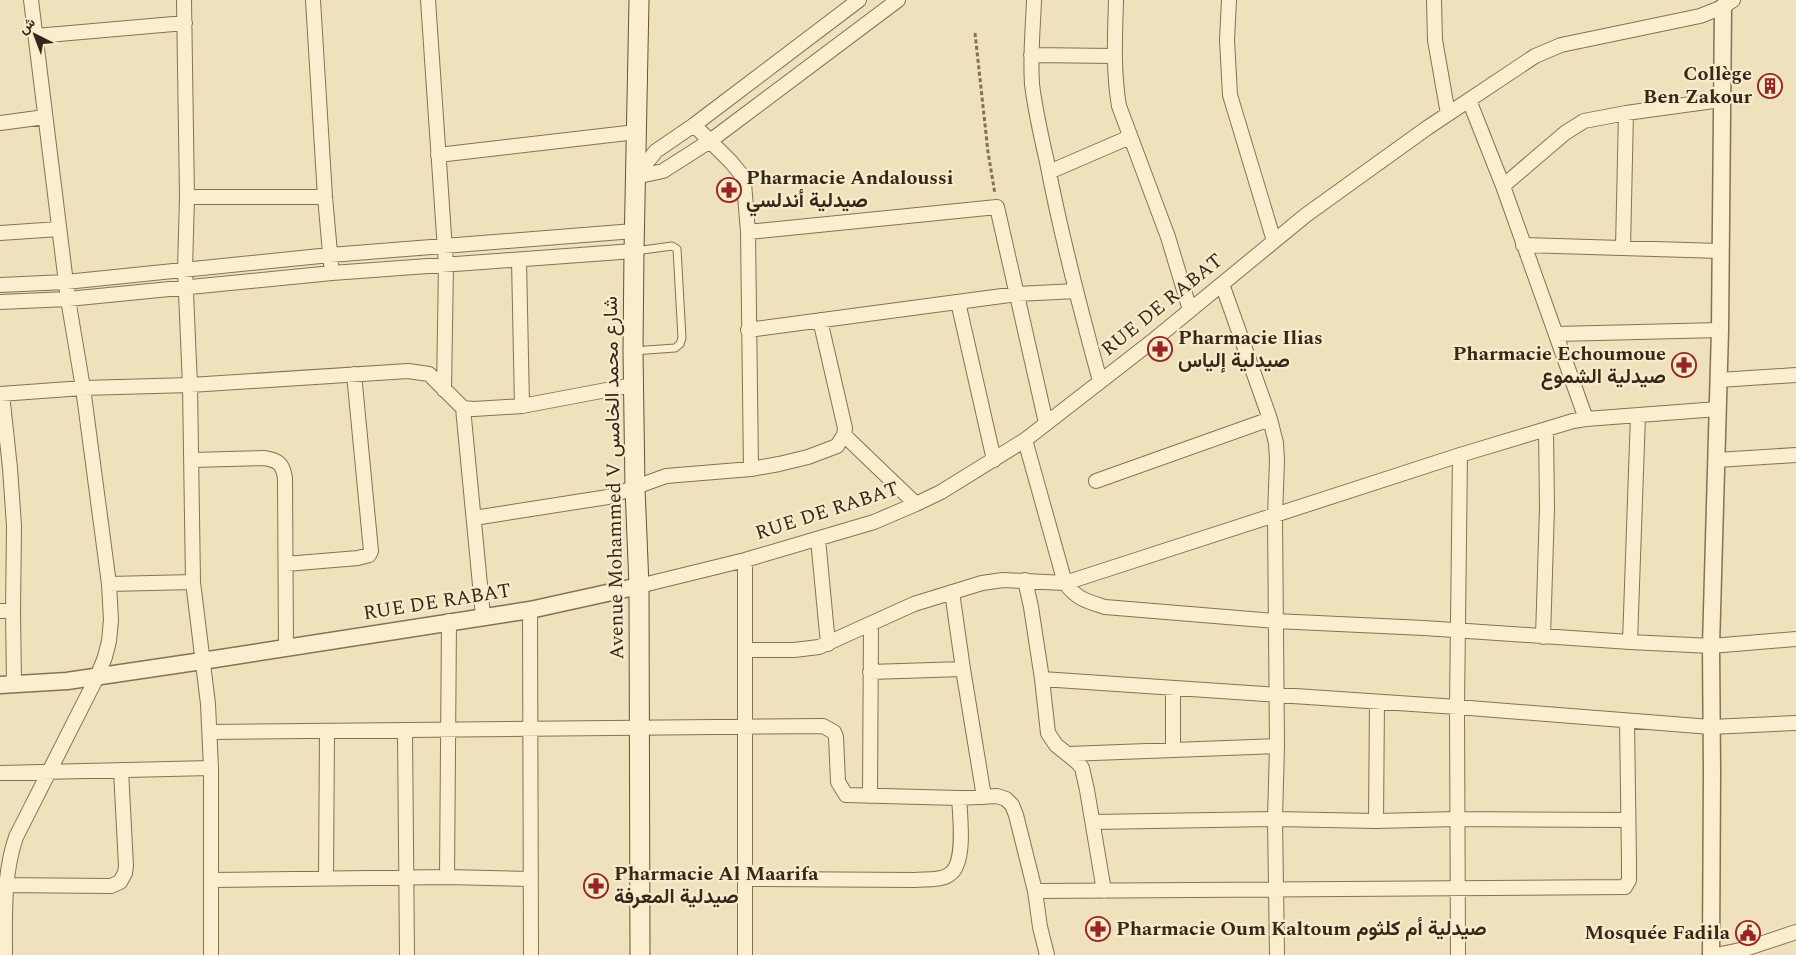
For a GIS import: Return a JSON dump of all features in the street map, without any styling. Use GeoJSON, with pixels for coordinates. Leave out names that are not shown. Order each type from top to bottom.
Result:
{"type":"FeatureCollection","features":[{"type":"Feature","properties":{"kind":"main road","name":"Avenue Mohammed V شارع محمد الخامس"},"geometry":{"type":"LineString","coordinates":[[639,0],[633,385],[638,586],[640,955]]}},
{"type":"Feature","properties":{"kind":"street"},"geometry":{"type":"LineString","coordinates":[[5,955],[3,885],[16,837],[97,677],[109,641],[111,620],[109,584],[68,299],[31,0]]}},
{"type":"Feature","properties":{"kind":"street"},"geometry":{"type":"LineString","coordinates":[[184,0],[187,197],[186,270],[192,460],[193,582],[210,732],[210,955]]}},
{"type":"Feature","properties":{"kind":"street"},"geometry":{"type":"LineString","coordinates":[[313,0],[325,197],[332,272]]}},
{"type":"Feature","properties":{"kind":"street"},"geometry":{"type":"LineString","coordinates":[[428,0],[446,265],[444,390]]}},
{"type":"Feature","properties":{"kind":"street"},"geometry":{"type":"LineString","coordinates":[[635,177],[656,151],[694,126],[859,0]]}},
{"type":"Feature","properties":{"kind":"street"},"geometry":{"type":"LineString","coordinates":[[635,177],[663,171],[710,142],[898,0]]}},
{"type":"Feature","properties":{"kind":"street"},"geometry":{"type":"LineString","coordinates":[[1034,0],[1031,55],[1032,84],[1048,172],[1076,291],[1100,380]]}},
{"type":"Feature","properties":{"kind":"street"},"geometry":{"type":"LineString","coordinates":[[1116,0],[1114,56],[1119,106],[1168,237],[1190,310]]}},
{"type":"Feature","properties":{"kind":"street"},"geometry":{"type":"LineString","coordinates":[[1229,0],[1227,49],[1230,95],[1274,240]]}},
{"type":"Feature","properties":{"kind":"street"},"geometry":{"type":"LineString","coordinates":[[1434,0],[1435,40],[1448,114]]}},
{"type":"Feature","properties":{"kind":"street"},"geometry":{"type":"LineString","coordinates":[[1710,955],[1711,646],[1720,330],[1721,100],[1726,2]]}},
{"type":"Feature","properties":{"kind":"street","name":"RUE DE RABAT"},"geometry":{"type":"LineString","coordinates":[[7,685],[97,677],[449,621],[530,610],[745,560],[874,522],[916,504],[974,472],[1025,440],[1155,339],[1306,215],[1448,114],[1535,56],[1561,45],[1700,16],[1726,2]]}},
{"type":"Feature","properties":{"kind":"street"},"geometry":{"type":"LineString","coordinates":[[36,36],[185,23]]}},
{"type":"Feature","properties":{"kind":"street"},"geometry":{"type":"LineString","coordinates":[[1031,55],[1114,56]]}},
{"type":"Feature","properties":{"kind":"street"},"geometry":{"type":"LineString","coordinates":[[1469,100],[1503,186],[1586,418]]}},
{"type":"Feature","properties":{"kind":"street"},"geometry":{"type":"LineString","coordinates":[[1503,186],[1574,126],[1593,118],[1721,100]]}},
{"type":"Feature","properties":{"kind":"street"},"geometry":{"type":"LineString","coordinates":[[1623,248],[1626,113]]}},
{"type":"Feature","properties":{"kind":"street"},"geometry":{"type":"LineString","coordinates":[[0,123],[45,117]]}},
{"type":"Feature","properties":{"kind":"street"},"geometry":{"type":"LineString","coordinates":[[694,126],[731,162],[742,178],[745,194],[748,232],[751,469]]}},
{"type":"Feature","properties":{"kind":"street"},"geometry":{"type":"LineString","coordinates":[[438,155],[636,132]]}},
{"type":"Feature","properties":{"kind":"street"},"geometry":{"type":"LineString","coordinates":[[1048,172],[1130,137]]}},
{"type":"Feature","properties":{"kind":"street"},"geometry":{"type":"LineString","coordinates":[[187,197],[325,197]]}},
{"type":"Feature","properties":{"kind":"street"},"geometry":{"type":"LineString","coordinates":[[748,232],[998,207],[1046,423]]}},
{"type":"Feature","properties":{"kind":"street"},"geometry":{"type":"LineString","coordinates":[[0,233],[59,229]]}},
{"type":"Feature","properties":{"kind":"street"},"geometry":{"type":"LineString","coordinates":[[0,285],[66,282],[330,255],[634,231]]}},
{"type":"Feature","properties":{"kind":"street"},"geometry":{"type":"LineString","coordinates":[[1524,245],[1720,251]]}},
{"type":"Feature","properties":{"kind":"street"},"geometry":{"type":"LineString","coordinates":[[0,302],[68,299],[332,272],[634,251]]}},
{"type":"Feature","properties":{"kind":"street"},"geometry":{"type":"LineString","coordinates":[[519,260],[522,406]]}},
{"type":"Feature","properties":{"kind":"street"},"geometry":{"type":"LineString","coordinates":[[1222,284],[1270,419],[1276,443],[1277,746],[1275,819],[1277,955]]}},
{"type":"Feature","properties":{"kind":"street"},"geometry":{"type":"LineString","coordinates":[[748,330],[1017,294],[1076,291]]}},
{"type":"Feature","properties":{"kind":"street"},"geometry":{"type":"LineString","coordinates":[[958,302],[994,460]]}},
{"type":"Feature","properties":{"kind":"street"},"geometry":{"type":"LineString","coordinates":[[474,518],[608,497],[666,476],[751,469],[779,464],[826,452],[837,446],[844,435],[844,428],[820,320]]}},
{"type":"Feature","properties":{"kind":"street"},"geometry":{"type":"LineString","coordinates":[[1556,334],[1720,330]]}},
{"type":"Feature","properties":{"kind":"street"},"geometry":{"type":"LineString","coordinates":[[7,685],[6,611],[15,559],[14,508],[1,394],[82,388],[190,385],[354,374],[421,372],[433,377],[463,408],[483,616]]}},
{"type":"Feature","properties":{"kind":"street"},"geometry":{"type":"LineString","coordinates":[[286,564],[358,558],[369,555],[371,551],[354,374]]}},
{"type":"Feature","properties":{"kind":"street"},"geometry":{"type":"LineString","coordinates":[[1718,380],[1796,375]]}},
{"type":"Feature","properties":{"kind":"street"},"geometry":{"type":"LineString","coordinates":[[463,408],[522,406],[633,385]]}},
{"type":"Feature","properties":{"kind":"street"},"geometry":{"type":"LineString","coordinates":[[746,650],[801,650],[819,647],[914,604],[982,584],[1003,580],[1065,583],[1460,455],[1586,418],[1718,409]]}},
{"type":"Feature","properties":{"kind":"street"},"geometry":{"type":"LineString","coordinates":[[1630,642],[1638,415]]}},
{"type":"Feature","properties":{"kind":"street"},"geometry":{"type":"LineString","coordinates":[[1096,481],[1270,419]]}},
{"type":"Feature","properties":{"kind":"street"},"geometry":{"type":"LineString","coordinates":[[1543,637],[1547,508],[1546,430]]}},
{"type":"Feature","properties":{"kind":"street"},"geometry":{"type":"LineString","coordinates":[[844,435],[916,504]]}},
{"type":"Feature","properties":{"kind":"street"},"geometry":{"type":"LineString","coordinates":[[1025,440],[1065,583],[1073,593],[1083,600],[1105,607],[1276,621],[1711,646],[1796,639]]}},
{"type":"Feature","properties":{"kind":"street"},"geometry":{"type":"LineString","coordinates":[[1458,955],[1456,707],[1460,455]]}},
{"type":"Feature","properties":{"kind":"street"},"geometry":{"type":"LineString","coordinates":[[1716,460],[1796,455]]}},
{"type":"Feature","properties":{"kind":"street"},"geometry":{"type":"LineString","coordinates":[[192,460],[264,458],[275,460],[281,464],[285,478],[286,647]]}},
{"type":"Feature","properties":{"kind":"street"},"geometry":{"type":"LineString","coordinates":[[818,539],[828,644]]}},
{"type":"Feature","properties":{"kind":"street"},"geometry":{"type":"LineString","coordinates":[[745,560],[745,955]]}},
{"type":"Feature","properties":{"kind":"street"},"geometry":{"type":"LineString","coordinates":[[1025,580],[1042,679],[1048,733],[1056,746],[1068,754],[1082,768],[1104,891]]}},
{"type":"Feature","properties":{"kind":"street"},"geometry":{"type":"LineString","coordinates":[[109,584],[193,582]]}},
{"type":"Feature","properties":{"kind":"street"},"geometry":{"type":"LineString","coordinates":[[952,592],[984,797]]}},
{"type":"Feature","properties":{"kind":"street"},"geometry":{"type":"LineString","coordinates":[[530,610],[531,955]]}},
{"type":"Feature","properties":{"kind":"street"},"geometry":{"type":"LineString","coordinates":[[447,877],[449,621]]}},
{"type":"Feature","properties":{"kind":"street"},"geometry":{"type":"LineString","coordinates":[[870,796],[871,624]]}},
{"type":"Feature","properties":{"kind":"street"},"geometry":{"type":"LineString","coordinates":[[870,672],[963,669]]}},
{"type":"Feature","properties":{"kind":"street"},"geometry":{"type":"LineString","coordinates":[[1042,679],[1456,707],[1711,727],[1796,723]]}},
{"type":"Feature","properties":{"kind":"street"},"geometry":{"type":"LineString","coordinates":[[1173,688],[1173,750]]}},
{"type":"Feature","properties":{"kind":"street"},"geometry":{"type":"LineString","coordinates":[[1376,821],[1377,702]]}},
{"type":"Feature","properties":{"kind":"street"},"geometry":{"type":"LineString","coordinates":[[1035,891],[1625,887],[1629,880],[1627,721]]}},
{"type":"Feature","properties":{"kind":"street"},"geometry":{"type":"LineString","coordinates":[[210,732],[823,726],[834,732],[836,737],[838,782],[846,795],[959,798],[997,796],[1006,798],[1012,805],[1035,891],[1040,927],[1047,955]]}},
{"type":"Feature","properties":{"kind":"street"},"geometry":{"type":"LineString","coordinates":[[405,731],[407,955]]}},
{"type":"Feature","properties":{"kind":"street"},"geometry":{"type":"LineString","coordinates":[[326,879],[327,732]]}},
{"type":"Feature","properties":{"kind":"street"},"geometry":{"type":"LineString","coordinates":[[1068,754],[1277,746]]}},
{"type":"Feature","properties":{"kind":"street"},"geometry":{"type":"LineString","coordinates":[[0,773],[211,768]]}},
{"type":"Feature","properties":{"kind":"street"},"geometry":{"type":"LineString","coordinates":[[3,885],[111,886],[120,882],[125,873],[126,866],[121,770]]}},
{"type":"Feature","properties":{"kind":"street"},"geometry":{"type":"LineString","coordinates":[[746,878],[915,880],[939,878],[950,874],[957,864],[960,848],[959,798]]}},
{"type":"Feature","properties":{"kind":"street"},"geometry":{"type":"LineString","coordinates":[[1093,822],[1275,819],[1376,821],[1627,820]]}},
{"type":"Feature","properties":{"kind":"street"},"geometry":{"type":"LineString","coordinates":[[211,880],[447,877],[531,879]]}},
{"type":"Feature","properties":{"kind":"street"},"geometry":{"type":"LineString","coordinates":[[1716,955],[1745,949],[1796,932]]}},
{"type":"Feature","properties":{"kind":"lane"},"geometry":{"type":"LineString","coordinates":[[633,351],[676,348],[682,338],[677,249],[672,246],[634,251]]}},
{"type":"Feature","properties":{"kind":"path"},"geometry":{"type":"LineString","coordinates":[[976,33],[988,152],[998,207]]}},
{"type":"Feature","properties":{"kind":"place","name":"Collège Ben Zakour"},"geometry":{"type":"Point","coordinates":[1770,86]}},
{"type":"Feature","properties":{"kind":"place","name":"Pharmacie Andaloussi صيدلية أندلسي"},"geometry":{"type":"Point","coordinates":[729,190]}},
{"type":"Feature","properties":{"kind":"place","name":"Pharmacie Ilias صيدلية إلياس"},"geometry":{"type":"Point","coordinates":[1160,349]}},
{"type":"Feature","properties":{"kind":"place","name":"Pharmacie Echoumoue صيدلية الشموع"},"geometry":{"type":"Point","coordinates":[1684,365]}},
{"type":"Feature","properties":{"kind":"place","name":"Pharmacie Al Maarifa صيدلية المعرفة"},"geometry":{"type":"Point","coordinates":[596,886]}},
{"type":"Feature","properties":{"kind":"place","name":"Pharmacie Oum Kaltoum صيدلية أم كلثوم"},"geometry":{"type":"Point","coordinates":[1098,929]}},
{"type":"Feature","properties":{"kind":"place","name":"Mosquée Fadila"},"geometry":{"type":"Point","coordinates":[1748,933]}}]}
